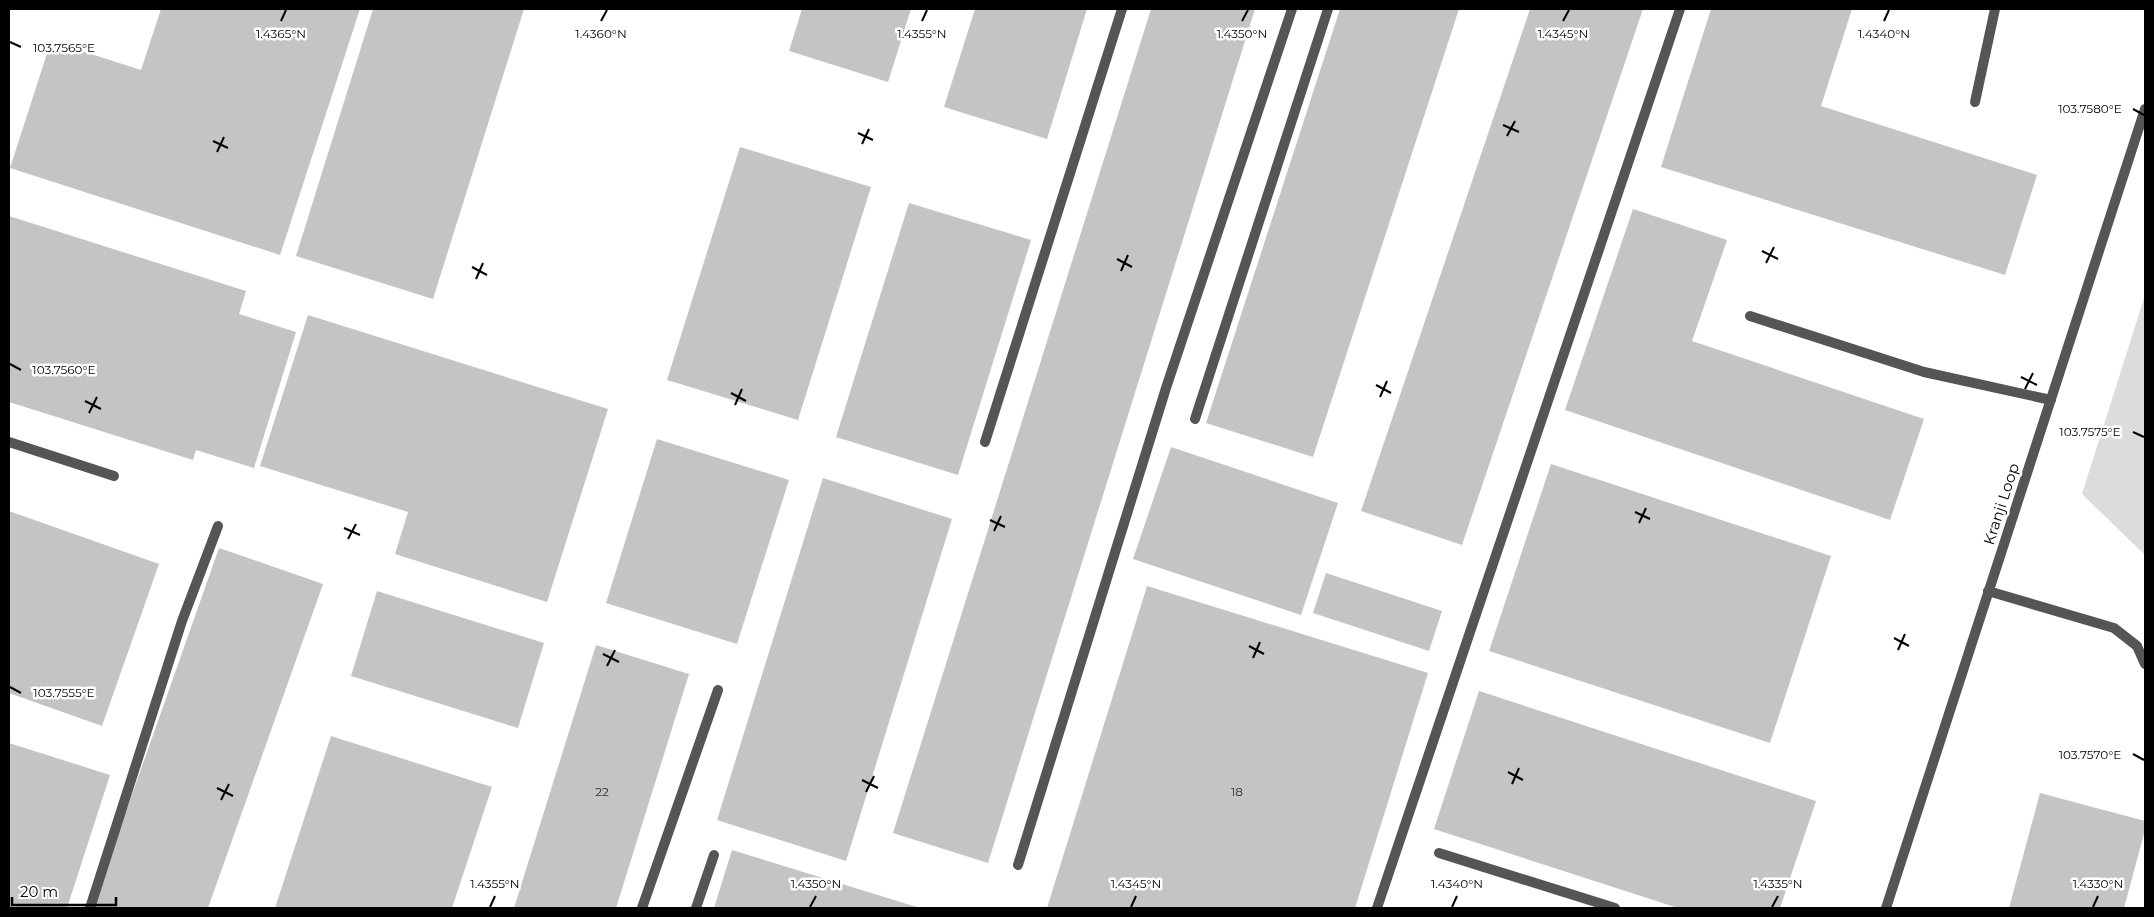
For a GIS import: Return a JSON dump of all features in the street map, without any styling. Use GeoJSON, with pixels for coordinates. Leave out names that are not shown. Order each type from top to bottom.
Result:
{"type":"FeatureCollection","features":[{"type":"Feature","properties":{"kind":"street"},"geometry":{"type":"LineString","coordinates":[[985,442],[1122,9]]}},
{"type":"Feature","properties":{"kind":"street"},"geometry":{"type":"LineString","coordinates":[[1018,865],[1166,388],[1292,9]]}},
{"type":"Feature","properties":{"kind":"street"},"geometry":{"type":"LineString","coordinates":[[1195,419],[1328,9]]}},
{"type":"Feature","properties":{"kind":"street"},"geometry":{"type":"LineString","coordinates":[[1377,908],[1680,9]]}},
{"type":"Feature","properties":{"kind":"street"},"geometry":{"type":"LineString","coordinates":[[1975,102],[1995,9]]}},
{"type":"Feature","properties":{"kind":"street","name":"Kranji Loop"},"geometry":{"type":"LineString","coordinates":[[1886,908],[2145,109]]}},
{"type":"Feature","properties":{"kind":"street"},"geometry":{"type":"LineString","coordinates":[[1750,316],[1924,372],[2051,400]]}},
{"type":"Feature","properties":{"kind":"street"},"geometry":{"type":"LineString","coordinates":[[9,442],[114,476]]}},
{"type":"Feature","properties":{"kind":"street"},"geometry":{"type":"LineString","coordinates":[[90,908],[182,621],[218,526]]}},
{"type":"Feature","properties":{"kind":"street"},"geometry":{"type":"LineString","coordinates":[[1988,591],[2114,628],[2137,646],[2145,664]]}},
{"type":"Feature","properties":{"kind":"street"},"geometry":{"type":"LineString","coordinates":[[642,908],[718,690]]}},
{"type":"Feature","properties":{"kind":"street"},"geometry":{"type":"LineString","coordinates":[[1439,854],[1615,908]]}},
{"type":"Feature","properties":{"kind":"street"},"geometry":{"type":"LineString","coordinates":[[696,908],[714,855]]}},
{"type":"Feature","properties":{"kind":"shaded area"},"geometry":{"type":"Polygon","coordinates":[[[2145,295],[2145,555],[2082,494],[2145,295]]]}},
{"type":"Feature","properties":{"kind":"building"},"geometry":{"type":"Polygon","coordinates":[[[161,9],[360,9],[280,255],[10,168],[51,41],[141,70],[161,9]]]}},
{"type":"Feature","properties":{"kind":"building"},"geometry":{"type":"Polygon","coordinates":[[[373,9],[524,9],[433,299],[296,256],[373,9]]]}},
{"type":"Feature","properties":{"kind":"building"},"geometry":{"type":"Polygon","coordinates":[[[802,9],[911,9],[888,82],[789,51],[802,9]]]}},
{"type":"Feature","properties":{"kind":"building"},"geometry":{"type":"Polygon","coordinates":[[[975,9],[1087,9],[1047,139],[944,107],[975,9]]]}},
{"type":"Feature","properties":{"kind":"building"},"geometry":{"type":"Polygon","coordinates":[[[1151,9],[1255,9],[988,863],[893,833],[1151,9]]]}},
{"type":"Feature","properties":{"kind":"building"},"geometry":{"type":"Polygon","coordinates":[[[1340,9],[1459,9],[1313,457],[1206,423],[1340,9]]]}},
{"type":"Feature","properties":{"kind":"building"},"geometry":{"type":"Polygon","coordinates":[[[1530,9],[1643,9],[1462,545],[1361,511],[1530,9]]]}},
{"type":"Feature","properties":{"kind":"building"},"geometry":{"type":"Polygon","coordinates":[[[1711,9],[1852,9],[1821,106],[2037,175],[2005,275],[1661,167],[1711,9]]]}},
{"type":"Feature","properties":{"kind":"building"},"geometry":{"type":"Polygon","coordinates":[[[740,147],[871,187],[798,420],[667,380],[740,147]]]}},
{"type":"Feature","properties":{"kind":"building"},"geometry":{"type":"Polygon","coordinates":[[[909,203],[1031,240],[958,475],[836,437],[909,203]]]}},
{"type":"Feature","properties":{"kind":"building"},"geometry":{"type":"Polygon","coordinates":[[[1633,209],[1727,240],[1692,341],[1924,419],[1890,520],[1565,410],[1633,209]]]}},
{"type":"Feature","properties":{"kind":"building"},"geometry":{"type":"Polygon","coordinates":[[[9,216],[246,291],[239,314],[296,332],[254,468],[196,450],[193,460],[9,402],[9,216]]]}},
{"type":"Feature","properties":{"kind":"building"},"geometry":{"type":"Polygon","coordinates":[[[308,315],[608,409],[547,602],[395,554],[408,512],[260,466],[308,315]]]}},
{"type":"Feature","properties":{"kind":"building"},"geometry":{"type":"Polygon","coordinates":[[[657,439],[789,480],[737,644],[606,603],[657,439]]]}},
{"type":"Feature","properties":{"kind":"building"},"geometry":{"type":"Polygon","coordinates":[[[1171,447],[1338,503],[1301,615],[1133,559],[1171,447]]]}},
{"type":"Feature","properties":{"kind":"building"},"geometry":{"type":"Polygon","coordinates":[[[1551,464],[1831,556],[1770,743],[1489,651],[1551,464]]]}},
{"type":"Feature","properties":{"kind":"building"},"geometry":{"type":"Polygon","coordinates":[[[823,478],[952,519],[846,861],[717,820],[823,478]]]}},
{"type":"Feature","properties":{"kind":"building"},"geometry":{"type":"Polygon","coordinates":[[[9,511],[159,564],[102,726],[9,693],[9,511]]]}},
{"type":"Feature","properties":{"kind":"building"},"geometry":{"type":"Polygon","coordinates":[[[219,548],[323,584],[208,908],[92,908],[219,548]]]}},
{"type":"Feature","properties":{"kind":"building"},"geometry":{"type":"Polygon","coordinates":[[[1326,573],[1442,611],[1429,651],[1313,613],[1326,573]]]}},
{"type":"Feature","properties":{"kind":"building"},"geometry":{"type":"Polygon","coordinates":[[[1147,586],[1428,673],[1355,908],[1047,908],[1147,586]]]}},
{"type":"Feature","properties":{"kind":"building"},"geometry":{"type":"Polygon","coordinates":[[[377,591],[544,643],[518,728],[351,676],[377,591]]]}},
{"type":"Feature","properties":{"kind":"building"},"geometry":{"type":"Polygon","coordinates":[[[596,645],[689,674],[616,908],[514,908],[596,645]]]}},
{"type":"Feature","properties":{"kind":"building"},"geometry":{"type":"Polygon","coordinates":[[[1479,691],[1816,801],[1780,908],[1678,908],[1434,829],[1479,691]]]}},
{"type":"Feature","properties":{"kind":"building"},"geometry":{"type":"Polygon","coordinates":[[[331,736],[492,787],[452,908],[275,908],[331,736]]]}},
{"type":"Feature","properties":{"kind":"building"},"geometry":{"type":"Polygon","coordinates":[[[9,743],[110,775],[67,908],[9,908],[9,743]]]}},
{"type":"Feature","properties":{"kind":"building"},"geometry":{"type":"Polygon","coordinates":[[[2040,793],[2145,821],[2145,830],[2124,908],[2009,908],[2040,793]]]}},
{"type":"Feature","properties":{"kind":"building"},"geometry":{"type":"Polygon","coordinates":[[[732,850],[920,908],[714,908],[732,850]]]}}]}
